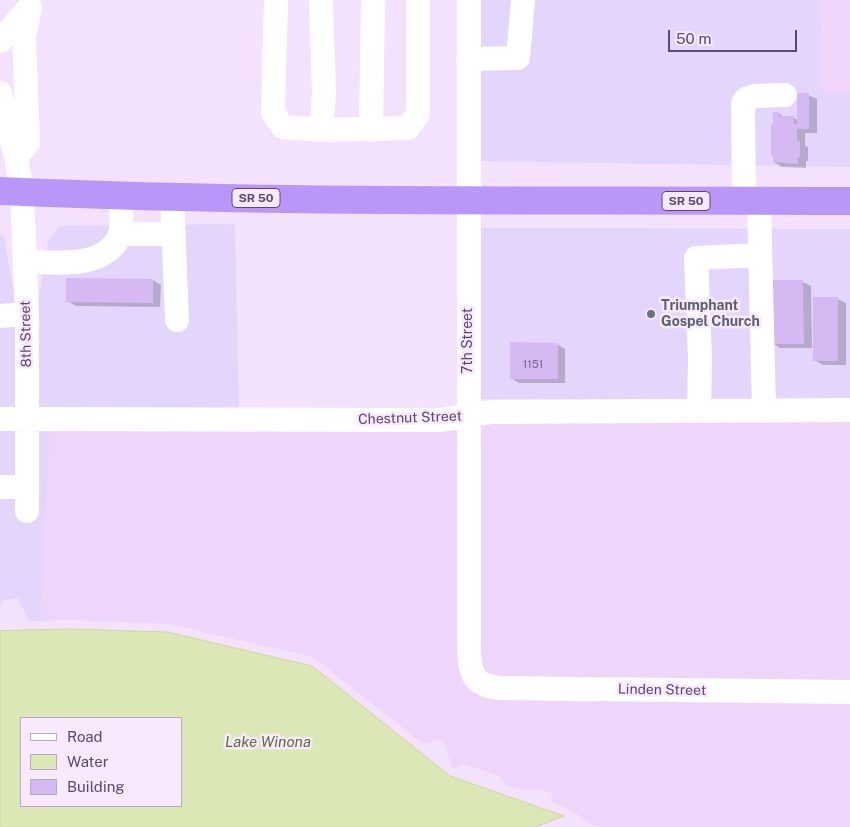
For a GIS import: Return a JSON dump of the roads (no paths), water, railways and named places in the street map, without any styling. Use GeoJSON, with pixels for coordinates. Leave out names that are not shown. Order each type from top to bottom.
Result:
{"type":"FeatureCollection","features":[{"type":"Feature","properties":{"kind":"highway","name":"SR 50"},"geometry":{"type":"LineString","coordinates":[[11,192],[121,196],[468,201],[850,201]]}},
{"type":"Feature","properties":{"kind":"street"},"geometry":{"type":"LineString","coordinates":[[276,0],[273,113],[283,127],[321,130],[408,128],[418,114],[418,0]]}},
{"type":"Feature","properties":{"kind":"street"},"geometry":{"type":"LineString","coordinates":[[321,0],[324,94],[321,130]]}},
{"type":"Feature","properties":{"kind":"street"},"geometry":{"type":"LineString","coordinates":[[371,130],[373,0]]}},
{"type":"Feature","properties":{"kind":"street","name":"7th Street"},"geometry":{"type":"LineString","coordinates":[[468,0],[470,668],[476,680]]}},
{"type":"Feature","properties":{"kind":"street"},"geometry":{"type":"LineString","coordinates":[[468,59],[518,58],[523,0]]}},
{"type":"Feature","properties":{"kind":"street"},"geometry":{"type":"LineString","coordinates":[[0,42],[34,4]]}},
{"type":"Feature","properties":{"kind":"street"},"geometry":{"type":"LineString","coordinates":[[16,157],[28,143],[24,37],[34,4]]}},
{"type":"Feature","properties":{"kind":"street","name":"8th Street"},"geometry":{"type":"LineString","coordinates":[[0,93],[16,157],[11,192],[25,262],[27,314],[27,511]]}},
{"type":"Feature","properties":{"kind":"street"},"geometry":{"type":"LineString","coordinates":[[764,411],[760,255],[752,201],[743,103],[746,99],[755,96],[785,95]]}},
{"type":"Feature","properties":{"kind":"street"},"geometry":{"type":"LineString","coordinates":[[25,262],[72,262],[95,258],[109,252],[120,234],[121,196]]}},
{"type":"Feature","properties":{"kind":"street"},"geometry":{"type":"LineString","coordinates":[[172,197],[177,320]]}},
{"type":"Feature","properties":{"kind":"street"},"geometry":{"type":"LineString","coordinates":[[120,234],[173,234]]}},
{"type":"Feature","properties":{"kind":"street"},"geometry":{"type":"LineString","coordinates":[[699,411],[700,358],[696,258],[760,255]]}},
{"type":"Feature","properties":{"kind":"street"},"geometry":{"type":"LineString","coordinates":[[0,316],[27,314]]}},
{"type":"Feature","properties":{"kind":"street","name":"Chestnut Street"},"geometry":{"type":"LineString","coordinates":[[0,419],[441,420],[492,412],[850,410]]}},
{"type":"Feature","properties":{"kind":"street"},"geometry":{"type":"LineString","coordinates":[[0,487],[27,487]]}},
{"type":"Feature","properties":{"kind":"street","name":"Linden Street"},"geometry":{"type":"LineString","coordinates":[[476,680],[486,687],[500,688],[850,692]]}},
{"type":"Feature","properties":{"kind":"water","name":"Lake Winona"},"geometry":{"type":"Polygon","coordinates":[[[69,629],[167,632],[312,666],[450,776],[564,816],[535,827],[0,827],[0,631],[69,629]]]}},
{"type":"Feature","properties":{"kind":"place","name":"Triumphant Gospel Church"},"geometry":{"type":"Point","coordinates":[651,314]}}]}
